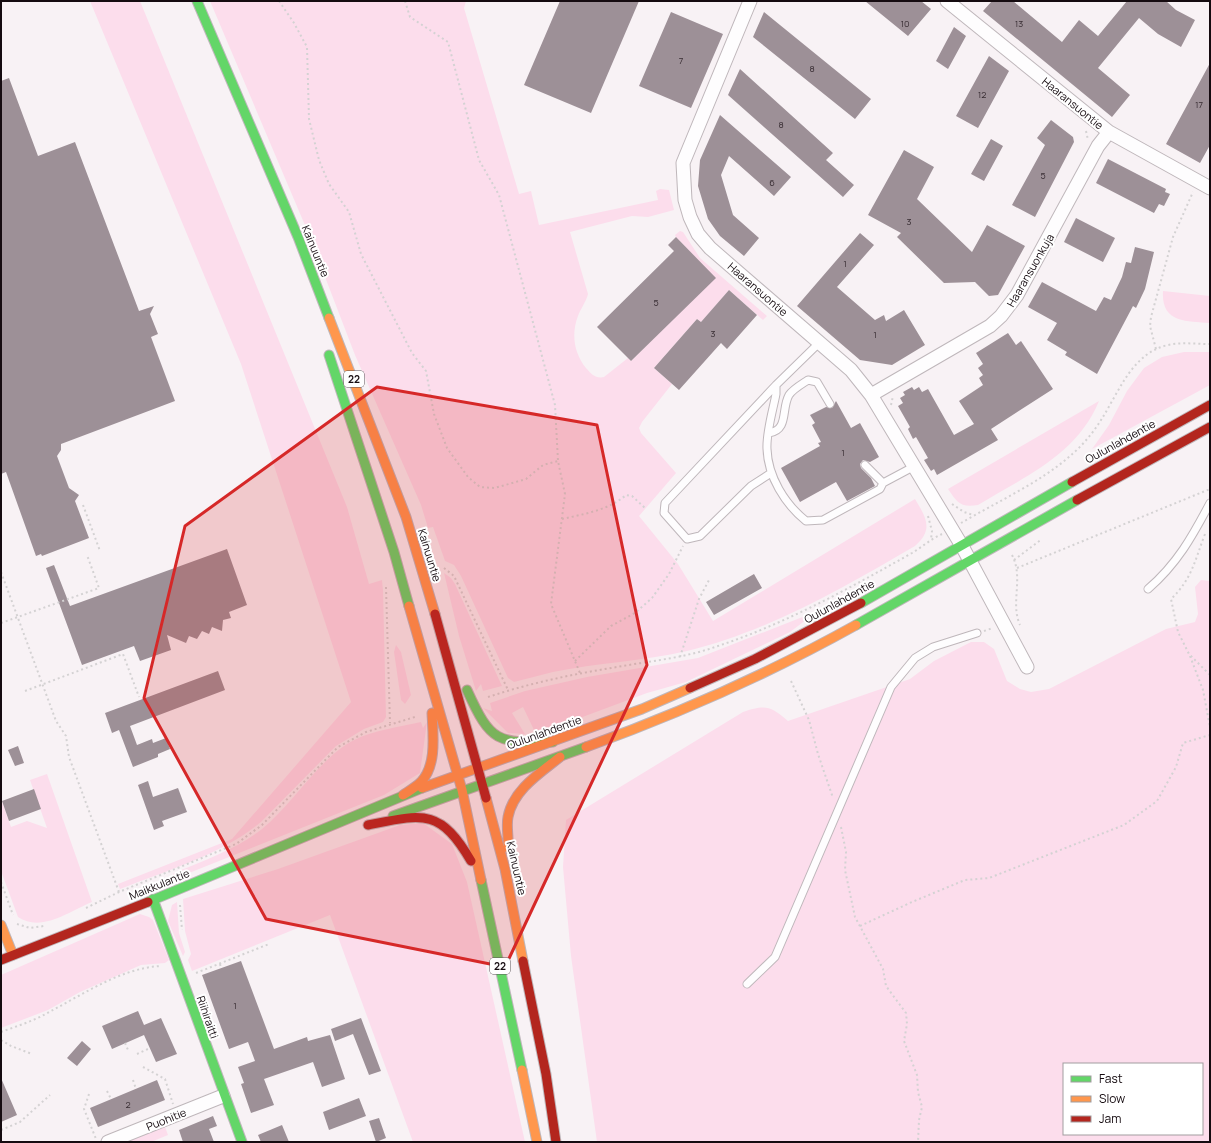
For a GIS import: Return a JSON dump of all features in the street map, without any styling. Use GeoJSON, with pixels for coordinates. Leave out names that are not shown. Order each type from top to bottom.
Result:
{"type":"FeatureCollection","features":[{"type":"Feature","properties":{"kind":"main road","name":"Kainuuntie"},"geometry":{"type":"LineString","coordinates":[[196,1],[298,237],[406,517],[441,634],[505,869],[546,1074],[556,1142]]}},
{"type":"Feature","properties":{"kind":"main road","name":"22"},"geometry":{"type":"LineString","coordinates":[[324,343],[394,552],[462,790],[536,1142]]}},
{"type":"Feature","properties":{"kind":"main road","name":"Oulunlahdentie"},"geometry":{"type":"LineString","coordinates":[[458,776],[642,709],[755,659],[838,617],[1106,462],[1210,405]]}},
{"type":"Feature","properties":{"kind":"main road"},"geometry":{"type":"LineString","coordinates":[[482,783],[560,757],[638,728],[744,682],[795,657],[1210,426]]}},
{"type":"Feature","properties":{"kind":"main road"},"geometry":{"type":"LineString","coordinates":[[441,634],[480,717],[492,732],[512,742],[553,742]]}},
{"type":"Feature","properties":{"kind":"main road"},"geometry":{"type":"LineString","coordinates":[[403,795],[421,782],[429,769],[433,735],[431,680]]}},
{"type":"Feature","properties":{"kind":"main road"},"geometry":{"type":"LineString","coordinates":[[505,869],[508,841],[508,814],[516,799],[527,784],[560,757]]}},
{"type":"Feature","properties":{"kind":"main road","name":"Maikkulantie"},"geometry":{"type":"LineString","coordinates":[[1,960],[325,829],[403,795],[458,776]]}},
{"type":"Feature","properties":{"kind":"main road","name":"Maikkulantie"},"geometry":{"type":"LineString","coordinates":[[325,829],[361,826],[482,783]]}},
{"type":"Feature","properties":{"kind":"main road"},"geometry":{"type":"LineString","coordinates":[[361,826],[406,818],[426,817],[438,820],[448,827],[461,841],[482,881]]}},
{"type":"Feature","properties":{"kind":"main road","name":"Riihiraitti"},"geometry":{"type":"LineString","coordinates":[[153,899],[242,1142]]}},
{"type":"Feature","properties":{"kind":"main road"},"geometry":{"type":"LineString","coordinates":[[1,925],[14,955]]}},
{"type":"Feature","properties":{"kind":"street","name":"Haaransuontie"},"geometry":{"type":"LineString","coordinates":[[750,1],[682,163],[684,200],[698,234],[710,248],[851,370],[871,395],[913,467],[952,528],[1027,667]]}},
{"type":"Feature","properties":{"kind":"street","name":"Haaransuontie"},"geometry":{"type":"LineString","coordinates":[[947,1],[1109,132],[1210,188]]}},
{"type":"Feature","properties":{"kind":"street","name":"Haaransuonkuja"},"geometry":{"type":"LineString","coordinates":[[871,395],[964,342],[990,326],[1001,316],[1017,295],[1098,146],[1109,132]]}},
{"type":"Feature","properties":{"kind":"street","name":"Puohitie"},"geometry":{"type":"LineString","coordinates":[[108,1142],[224,1096]]}},
{"type":"Feature","properties":{"kind":"lane"},"geometry":{"type":"LineString","coordinates":[[771,473],[751,486],[700,536],[687,539],[664,513],[665,503],[776,385],[820,342]]}},
{"type":"Feature","properties":{"kind":"lane"},"geometry":{"type":"LineString","coordinates":[[769,433],[777,432],[782,426],[786,401],[789,394],[808,380],[817,382],[830,404]]}},
{"type":"Feature","properties":{"kind":"lane"},"geometry":{"type":"LineString","coordinates":[[776,385],[776,394],[767,448],[771,473],[792,509],[806,521],[823,520],[880,488],[883,483],[913,467]]}},
{"type":"Feature","properties":{"kind":"lane"},"geometry":{"type":"LineString","coordinates":[[865,465],[883,483]]}},
{"type":"Feature","properties":{"kind":"lane"},"geometry":{"type":"LineString","coordinates":[[1148,589],[1164,575],[1188,544],[1210,503]]}},
{"type":"Feature","properties":{"kind":"lane"},"geometry":{"type":"LineString","coordinates":[[747,984],[775,957],[838,814],[891,687],[914,658],[933,647],[978,633]]}},
{"type":"Feature","properties":{"kind":"path"},"geometry":{"type":"LineString","coordinates":[[279,1],[294,23],[307,47],[309,119],[328,184],[349,212],[361,254],[399,325],[412,353],[426,371],[434,414],[447,448],[468,478],[480,487],[494,488],[509,484],[526,478],[543,465],[558,461]]}},
{"type":"Feature","properties":{"kind":"path"},"geometry":{"type":"LineString","coordinates":[[405,1],[410,18],[448,42],[479,160],[499,195],[555,405],[558,461],[565,494],[551,604],[580,673]]}},
{"type":"Feature","properties":{"kind":"path"},"geometry":{"type":"LineString","coordinates":[[1156,349],[1150,326],[1151,317],[1173,236],[1198,182]]}},
{"type":"Feature","properties":{"kind":"path"},"geometry":{"type":"LineString","coordinates":[[481,699],[508,690],[580,673],[680,657],[715,648],[805,611],[922,547],[931,539],[1053,469],[1070,456],[1100,421],[1130,371],[1140,360],[1156,349],[1168,345],[1187,343],[1210,344]]}},
{"type":"Feature","properties":{"kind":"path"},"geometry":{"type":"LineString","coordinates":[[1017,568],[1210,489]]}},
{"type":"Feature","properties":{"kind":"path"},"geometry":{"type":"LineString","coordinates":[[562,519],[592,512],[618,502],[626,495],[632,496],[645,508]]}},
{"type":"Feature","properties":{"kind":"path"},"geometry":{"type":"LineString","coordinates":[[83,505],[100,550]]}},
{"type":"Feature","properties":{"kind":"path"},"geometry":{"type":"LineString","coordinates":[[927,512],[930,521],[931,539]]}},
{"type":"Feature","properties":{"kind":"path"},"geometry":{"type":"LineString","coordinates":[[1207,529],[1191,574],[1182,588],[1171,598],[1178,632],[1189,654],[1203,690],[1210,727]]}},
{"type":"Feature","properties":{"kind":"path"},"geometry":{"type":"LineString","coordinates":[[575,661],[611,626],[635,613],[652,598],[669,574],[687,539]]}},
{"type":"Feature","properties":{"kind":"path"},"geometry":{"type":"LineString","coordinates":[[1,623],[99,588],[87,555]]}},
{"type":"Feature","properties":{"kind":"path"},"geometry":{"type":"LineString","coordinates":[[1014,560],[1018,578],[1016,611],[1021,628]]}},
{"type":"Feature","properties":{"kind":"path"},"geometry":{"type":"LineString","coordinates":[[444,568],[454,576],[508,690]]}},
{"type":"Feature","properties":{"kind":"path"},"geometry":{"type":"LineString","coordinates":[[1,572],[56,721],[66,736],[69,757],[120,892]]}},
{"type":"Feature","properties":{"kind":"path"},"geometry":{"type":"LineString","coordinates":[[680,657],[699,599],[709,580]]}},
{"type":"Feature","properties":{"kind":"path"},"geometry":{"type":"LineString","coordinates":[[387,582],[385,589],[390,723]]}},
{"type":"Feature","properties":{"kind":"path"},"geometry":{"type":"LineString","coordinates":[[978,633],[1004,625]]}},
{"type":"Feature","properties":{"kind":"path"},"geometry":{"type":"LineString","coordinates":[[25,691],[123,654],[139,697]]}},
{"type":"Feature","properties":{"kind":"path"},"geometry":{"type":"LineString","coordinates":[[1189,654],[1210,675]]}},
{"type":"Feature","properties":{"kind":"path"},"geometry":{"type":"LineString","coordinates":[[791,681],[809,720],[838,814],[846,852],[845,870],[855,917],[883,969],[886,986],[906,1013],[907,1024],[904,1041],[917,1075],[918,1092],[922,1107],[919,1120],[918,1142]]}},
{"type":"Feature","properties":{"kind":"path"},"geometry":{"type":"LineString","coordinates":[[81,911],[120,892],[236,844],[262,825],[338,747],[352,738],[390,723],[416,716]]}},
{"type":"Feature","properties":{"kind":"path"},"geometry":{"type":"LineString","coordinates":[[860,926],[965,880],[989,878],[1124,825],[1156,801],[1166,788],[1176,767],[1183,743],[1210,735]]}},
{"type":"Feature","properties":{"kind":"path"},"geometry":{"type":"LineString","coordinates":[[1,882],[16,924],[30,928],[47,925]]}},
{"type":"Feature","properties":{"kind":"path"},"geometry":{"type":"LineString","coordinates":[[175,889],[181,910],[182,932]]}},
{"type":"Feature","properties":{"kind":"path"},"geometry":{"type":"LineString","coordinates":[[182,978],[269,944]]}},
{"type":"Feature","properties":{"kind":"path"},"geometry":{"type":"LineString","coordinates":[[1,1032],[49,1013],[81,994],[141,968],[166,966],[176,962]]}},
{"type":"Feature","properties":{"kind":"path"},"geometry":{"type":"LineString","coordinates":[[220,964],[221,968]]}},
{"type":"Feature","properties":{"kind":"path"},"geometry":{"type":"LineString","coordinates":[[1,1040],[11,1046],[32,1054]]}},
{"type":"Feature","properties":{"kind":"path"},"geometry":{"type":"LineString","coordinates":[[125,1043],[128,1050]]}},
{"type":"Feature","properties":{"kind":"path"},"geometry":{"type":"LineString","coordinates":[[137,1054],[150,1048]]}},
{"type":"Feature","properties":{"kind":"path"},"geometry":{"type":"LineString","coordinates":[[143,1067],[165,1078],[176,1115]]}},
{"type":"Feature","properties":{"kind":"path"},"geometry":{"type":"LineString","coordinates":[[133,1080],[136,1089]]}},
{"type":"Feature","properties":{"kind":"path"},"geometry":{"type":"LineString","coordinates":[[107,1091],[111,1099]]}},
{"type":"Feature","properties":{"kind":"path"},"geometry":{"type":"LineString","coordinates":[[89,1094],[84,1109],[97,1142]]}},
{"type":"Feature","properties":{"kind":"path"},"geometry":{"type":"LineString","coordinates":[[1,1130],[20,1122],[50,1095]]}},
{"type":"Feature","properties":{"kind":"highlighted area"},"geometry":{"type":"Polygon","coordinates":[[[377,387],[597,425],[647,665],[505,967],[266,919],[144,698],[185,526],[377,387]]]}},
{"type":"Feature","properties":{"kind":"shaded area"},"geometry":{"type":"Polygon","coordinates":[[[90,1],[140,1],[347,507],[369,584],[382,580],[383,590],[386,717],[383,722],[364,729],[336,746],[261,822],[245,834],[229,844],[194,861],[120,889],[118,884],[232,839],[351,702],[241,364],[90,1]]]}},
{"type":"Feature","properties":{"kind":"shaded area"},"geometry":{"type":"Polygon","coordinates":[[[210,1],[466,1],[464,8],[519,194],[531,191],[539,225],[658,200],[656,191],[660,189],[669,190],[674,210],[648,217],[632,216],[570,232],[588,294],[579,313],[574,336],[576,350],[582,362],[596,377],[604,377],[628,358],[631,361],[715,278],[676,237],[675,235],[680,231],[683,232],[700,258],[767,316],[763,320],[729,290],[701,322],[697,319],[654,368],[672,384],[642,422],[639,428],[641,433],[676,473],[639,516],[678,564],[713,621],[915,499],[926,523],[925,534],[921,540],[915,546],[888,562],[805,607],[717,643],[687,651],[637,660],[553,672],[514,682],[508,678],[461,576],[454,565],[445,561],[433,527],[428,528],[421,505],[355,355],[307,230],[210,1]]]}},
{"type":"Feature","properties":{"kind":"shaded area"},"geometry":{"type":"Polygon","coordinates":[[[1163,291],[1210,296],[1210,323],[1192,322],[1171,315],[1166,309],[1163,301],[1163,291]]]}},
{"type":"Feature","properties":{"kind":"shaded area"},"geometry":{"type":"Polygon","coordinates":[[[1184,352],[1210,352],[1210,385],[1092,449],[1109,425],[1127,391],[1144,368],[1162,357],[1184,352]]]}},
{"type":"Feature","properties":{"kind":"shaded area"},"geometry":{"type":"Polygon","coordinates":[[[1099,401],[1089,420],[1077,436],[1063,450],[1048,463],[1013,485],[978,505],[972,506],[963,505],[957,501],[948,489],[1099,401]]]}},
{"type":"Feature","properties":{"kind":"shaded area"},"geometry":{"type":"Polygon","coordinates":[[[444,573],[451,578],[455,584],[502,686],[483,691],[481,684],[476,691],[459,636],[444,573]]]}},
{"type":"Feature","properties":{"kind":"shaded area"},"geometry":{"type":"Polygon","coordinates":[[[1201,580],[1210,581],[1210,1142],[597,1142],[571,956],[563,867],[566,820],[743,712],[751,709],[762,707],[772,709],[788,721],[910,679],[934,661],[971,642],[984,642],[994,649],[1007,681],[1020,689],[1031,692],[1049,689],[1166,629],[1195,622],[1198,614],[1195,587],[1201,580]]]}},
{"type":"Feature","properties":{"kind":"shaded area"},"geometry":{"type":"Polygon","coordinates":[[[805,616],[808,617],[806,620],[790,632],[686,682],[647,693],[545,731],[540,732],[534,730],[523,707],[512,713],[525,734],[508,733],[483,708],[492,711],[490,703],[525,691],[587,677],[698,658],[805,616]]]}},
{"type":"Feature","properties":{"kind":"shaded area"},"geometry":{"type":"Polygon","coordinates":[[[396,645],[401,652],[411,695],[405,704],[401,700],[394,652],[396,645]]]}},
{"type":"Feature","properties":{"kind":"shaded area"},"geometry":{"type":"Polygon","coordinates":[[[421,722],[423,728],[427,722],[420,773],[384,795],[174,879],[173,874],[176,872],[231,848],[262,829],[285,807],[318,769],[341,748],[354,740],[370,734],[421,722]]]}},
{"type":"Feature","properties":{"kind":"shaded area"},"geometry":{"type":"Polygon","coordinates":[[[47,774],[92,902],[55,919],[36,923],[18,917],[1,871],[1,799],[11,827],[27,821],[47,828],[30,780],[47,774]]]}},
{"type":"Feature","properties":{"kind":"shaded area"},"geometry":{"type":"Polygon","coordinates":[[[423,823],[452,844],[467,882],[525,1142],[413,1142],[330,915],[192,971],[188,960],[191,954],[185,931],[183,899],[278,869],[400,825],[423,823]]]}},
{"type":"Feature","properties":{"kind":"shaded area"},"geometry":{"type":"Polygon","coordinates":[[[177,902],[179,933],[185,952],[183,956],[168,921],[172,905],[177,902]]]}},
{"type":"Feature","properties":{"kind":"shaded area"},"geometry":{"type":"Polygon","coordinates":[[[140,914],[153,920],[169,960],[165,963],[141,965],[80,992],[48,1010],[1,1028],[1,975],[140,914]]]}},
{"type":"Feature","properties":{"kind":"shaded area"},"geometry":{"type":"Polygon","coordinates":[[[164,1124],[168,1135],[151,1142],[121,1142],[164,1124]]]}},
{"type":"Feature","properties":{"kind":"building"},"geometry":{"type":"Polygon","coordinates":[[[560,1],[639,1],[591,113],[524,85],[560,1]]]}},
{"type":"Feature","properties":{"kind":"building"},"geometry":{"type":"Polygon","coordinates":[[[865,1],[921,1],[931,9],[908,36],[865,1]]]}},
{"type":"Feature","properties":{"kind":"building"},"geometry":{"type":"Polygon","coordinates":[[[992,1],[1013,1],[1062,42],[1079,20],[1098,36],[1127,1],[1166,1],[1176,10],[1195,20],[1181,47],[1158,34],[1139,18],[1098,68],[1130,95],[1112,117],[983,11],[992,1]]]}},
{"type":"Feature","properties":{"kind":"building"},"geometry":{"type":"Polygon","coordinates":[[[671,12],[723,34],[691,108],[639,86],[671,12]]]}},
{"type":"Feature","properties":{"kind":"building"},"geometry":{"type":"Polygon","coordinates":[[[764,12],[871,99],[855,119],[753,37],[764,12]]]}},
{"type":"Feature","properties":{"kind":"building"},"geometry":{"type":"Polygon","coordinates":[[[954,27],[966,36],[948,69],[936,61],[954,27]]]}},
{"type":"Feature","properties":{"kind":"building"},"geometry":{"type":"Polygon","coordinates":[[[989,56],[1009,71],[978,128],[956,116],[989,56]]]}},
{"type":"Feature","properties":{"kind":"building"},"geometry":{"type":"Polygon","coordinates":[[[1210,63],[1210,145],[1200,163],[1166,144],[1210,63]]]}},
{"type":"Feature","properties":{"kind":"building"},"geometry":{"type":"Polygon","coordinates":[[[740,69],[833,153],[826,160],[854,185],[843,197],[728,95],[740,69]]]}},
{"type":"Feature","properties":{"kind":"building"},"geometry":{"type":"Polygon","coordinates":[[[9,78],[38,156],[75,142],[139,311],[154,306],[150,314],[158,334],[151,337],[175,401],[61,444],[61,450],[57,456],[69,488],[79,495],[75,501],[89,538],[42,556],[41,554],[36,556],[6,472],[1,474],[1,81],[9,78]]]}},
{"type":"Feature","properties":{"kind":"building"},"geometry":{"type":"Polygon","coordinates":[[[720,115],[791,177],[774,196],[729,156],[721,175],[733,215],[759,238],[744,256],[720,236],[708,219],[698,186],[700,160],[720,115]]]}},
{"type":"Feature","properties":{"kind":"building"},"geometry":{"type":"Polygon","coordinates":[[[1051,120],[1073,137],[1074,142],[1035,217],[1012,205],[1045,145],[1037,138],[1051,120]]]}},
{"type":"Feature","properties":{"kind":"building"},"geometry":{"type":"Polygon","coordinates":[[[991,139],[1003,146],[984,181],[971,174],[991,139]]]}},
{"type":"Feature","properties":{"kind":"building"},"geometry":{"type":"Polygon","coordinates":[[[904,150],[934,167],[917,199],[972,252],[987,225],[1025,246],[998,295],[989,296],[975,282],[944,283],[897,237],[901,233],[868,215],[904,150]]]}},
{"type":"Feature","properties":{"kind":"building"},"geometry":{"type":"Polygon","coordinates":[[[1108,159],[1166,189],[1165,192],[1170,194],[1164,206],[1159,204],[1154,213],[1096,183],[1108,159]]]}},
{"type":"Feature","properties":{"kind":"building"},"geometry":{"type":"Polygon","coordinates":[[[1076,218],[1115,238],[1103,262],[1064,242],[1076,218]]]}},
{"type":"Feature","properties":{"kind":"building"},"geometry":{"type":"Polygon","coordinates":[[[860,233],[874,245],[837,287],[875,320],[884,315],[886,321],[904,310],[925,345],[892,365],[860,360],[797,306],[860,233]]]}},
{"type":"Feature","properties":{"kind":"building"},"geometry":{"type":"Polygon","coordinates":[[[676,237],[716,278],[631,361],[597,327],[674,251],[668,245],[676,237]]]}},
{"type":"Feature","properties":{"kind":"building"},"geometry":{"type":"Polygon","coordinates":[[[1135,247],[1154,252],[1145,289],[1136,308],[1133,306],[1097,374],[1065,355],[1067,352],[1047,340],[1057,323],[1028,307],[1042,282],[1096,311],[1104,297],[1111,300],[1122,277],[1126,262],[1131,263],[1135,247]]]}},
{"type":"Feature","properties":{"kind":"building"},"geometry":{"type":"Polygon","coordinates":[[[729,290],[757,315],[727,349],[721,343],[679,390],[654,368],[697,319],[701,322],[729,290]]]}},
{"type":"Feature","properties":{"kind":"building"},"geometry":{"type":"Polygon","coordinates":[[[1008,333],[1016,345],[1021,341],[1053,389],[991,429],[998,440],[937,475],[934,469],[931,471],[924,460],[928,458],[916,437],[913,439],[908,429],[910,427],[898,406],[903,403],[900,398],[905,395],[903,392],[912,387],[914,390],[919,387],[922,392],[928,389],[954,435],[974,424],[959,401],[983,385],[979,378],[983,375],[978,368],[983,364],[976,353],[1008,333]]]}},
{"type":"Feature","properties":{"kind":"building"},"geometry":{"type":"Polygon","coordinates":[[[836,401],[851,428],[860,423],[879,457],[870,462],[863,460],[860,464],[861,468],[871,478],[875,486],[847,501],[836,482],[800,502],[781,468],[820,446],[818,443],[821,442],[812,425],[815,423],[810,415],[826,407],[832,408],[836,401]]]}},
{"type":"Feature","properties":{"kind":"building"},"geometry":{"type":"Polygon","coordinates":[[[227,549],[247,605],[229,612],[231,618],[223,620],[222,631],[212,627],[209,634],[202,631],[197,639],[189,636],[186,643],[167,635],[171,650],[140,661],[134,646],[82,665],[46,568],[54,565],[70,606],[227,549]]]}},
{"type":"Feature","properties":{"kind":"building"},"geometry":{"type":"Polygon","coordinates":[[[754,574],[762,588],[714,615],[706,602],[754,574]]]}},
{"type":"Feature","properties":{"kind":"building"},"geometry":{"type":"Polygon","coordinates":[[[218,671],[225,690],[130,726],[137,745],[152,739],[153,743],[166,738],[170,749],[158,754],[158,757],[133,767],[119,730],[112,733],[105,713],[218,671]]]}},
{"type":"Feature","properties":{"kind":"building"},"geometry":{"type":"Polygon","coordinates":[[[18,746],[24,763],[15,766],[8,750],[18,746]]]}},
{"type":"Feature","properties":{"kind":"building"},"geometry":{"type":"Polygon","coordinates":[[[148,781],[153,797],[178,788],[187,812],[162,821],[164,826],[154,830],[138,785],[148,781]]]}},
{"type":"Feature","properties":{"kind":"building"},"geometry":{"type":"Polygon","coordinates":[[[34,789],[41,809],[9,821],[2,801],[34,789]]]}},
{"type":"Feature","properties":{"kind":"building"},"geometry":{"type":"Polygon","coordinates":[[[241,961],[274,1049],[307,1037],[308,1041],[330,1035],[345,1079],[322,1087],[313,1062],[264,1079],[274,1105],[251,1113],[241,1084],[244,1083],[238,1067],[255,1061],[248,1042],[229,1049],[202,975],[241,961]]]}},
{"type":"Feature","properties":{"kind":"building"},"geometry":{"type":"Polygon","coordinates":[[[138,1011],[144,1025],[161,1018],[177,1054],[156,1062],[144,1035],[112,1049],[102,1026],[138,1011]]]}},
{"type":"Feature","properties":{"kind":"building"},"geometry":{"type":"Polygon","coordinates":[[[361,1018],[381,1071],[369,1075],[353,1034],[335,1041],[331,1029],[361,1018]]]}},
{"type":"Feature","properties":{"kind":"building"},"geometry":{"type":"Polygon","coordinates":[[[82,1041],[91,1049],[77,1066],[67,1058],[82,1041]]]}},
{"type":"Feature","properties":{"kind":"building"},"geometry":{"type":"Polygon","coordinates":[[[1,1078],[17,1115],[1,1122],[1,1078]]]}},
{"type":"Feature","properties":{"kind":"building"},"geometry":{"type":"Polygon","coordinates":[[[157,1080],[165,1100],[98,1127],[90,1108],[157,1080]]]}},
{"type":"Feature","properties":{"kind":"building"},"geometry":{"type":"Polygon","coordinates":[[[359,1098],[366,1116],[329,1130],[323,1112],[359,1098]]]}},
{"type":"Feature","properties":{"kind":"building"},"geometry":{"type":"Polygon","coordinates":[[[213,1116],[217,1126],[209,1129],[214,1142],[183,1142],[179,1130],[213,1116]]]}},
{"type":"Feature","properties":{"kind":"building"},"geometry":{"type":"Polygon","coordinates":[[[379,1118],[386,1138],[376,1142],[369,1121],[379,1118]]]}},
{"type":"Feature","properties":{"kind":"building"},"geometry":{"type":"Polygon","coordinates":[[[282,1125],[289,1142],[261,1142],[258,1135],[282,1125]]]}},
{"type":"Feature","properties":{"kind":"traffic: fast"},"geometry":{"type":"LineString","coordinates":[[197,1],[298,237],[329,318]]}},
{"type":"Feature","properties":{"kind":"traffic: fast"},"geometry":{"type":"LineString","coordinates":[[329,355],[394,552],[409,606]]}},
{"type":"Feature","properties":{"kind":"traffic: fast"},"geometry":{"type":"LineString","coordinates":[[861,603],[1072,482]]}},
{"type":"Feature","properties":{"kind":"traffic: fast"},"geometry":{"type":"LineString","coordinates":[[856,625],[1077,500]]}},
{"type":"Feature","properties":{"kind":"traffic: fast"},"geometry":{"type":"LineString","coordinates":[[467,690],[483,721],[490,730],[498,736],[519,742],[553,742]]}},
{"type":"Feature","properties":{"kind":"traffic: fast"},"geometry":{"type":"LineString","coordinates":[[393,816],[586,747]]}},
{"type":"Feature","properties":{"kind":"traffic: fast"},"geometry":{"type":"LineString","coordinates":[[148,902],[422,788]]}},
{"type":"Feature","properties":{"kind":"traffic: fast"},"geometry":{"type":"LineString","coordinates":[[481,880],[522,1070]]}},
{"type":"Feature","properties":{"kind":"traffic: fast"},"geometry":{"type":"LineString","coordinates":[[153,899],[242,1142]]}},
{"type":"Feature","properties":{"kind":"traffic: slow"},"geometry":{"type":"LineString","coordinates":[[329,318],[406,517],[435,614]]}},
{"type":"Feature","properties":{"kind":"traffic: slow"},"geometry":{"type":"LineString","coordinates":[[409,606],[462,790],[481,880]]}},
{"type":"Feature","properties":{"kind":"traffic: slow"},"geometry":{"type":"LineString","coordinates":[[586,747],[690,706],[758,676],[856,625]]}},
{"type":"Feature","properties":{"kind":"traffic: slow"},"geometry":{"type":"LineString","coordinates":[[422,788],[642,709],[690,688]]}},
{"type":"Feature","properties":{"kind":"traffic: slow"},"geometry":{"type":"LineString","coordinates":[[403,795],[421,782],[430,767],[433,749],[432,713]]}},
{"type":"Feature","properties":{"kind":"traffic: slow"},"geometry":{"type":"LineString","coordinates":[[508,848],[508,817],[515,798],[528,783],[560,757]]}},
{"type":"Feature","properties":{"kind":"traffic: slow"},"geometry":{"type":"LineString","coordinates":[[486,798],[505,869],[523,961]]}},
{"type":"Feature","properties":{"kind":"traffic: slow"},"geometry":{"type":"LineString","coordinates":[[1,925],[13,955]]}},
{"type":"Feature","properties":{"kind":"traffic: slow"},"geometry":{"type":"LineString","coordinates":[[522,1070],[537,1142]]}},
{"type":"Feature","properties":{"kind":"traffic: jam"},"geometry":{"type":"LineString","coordinates":[[1072,482],[1210,405]]}},
{"type":"Feature","properties":{"kind":"traffic: jam"},"geometry":{"type":"LineString","coordinates":[[1077,500],[1210,427]]}},
{"type":"Feature","properties":{"kind":"traffic: jam"},"geometry":{"type":"LineString","coordinates":[[690,688],[755,659],[861,603]]}},
{"type":"Feature","properties":{"kind":"traffic: jam"},"geometry":{"type":"LineString","coordinates":[[435,614],[486,798]]}},
{"type":"Feature","properties":{"kind":"traffic: jam"},"geometry":{"type":"LineString","coordinates":[[368,825],[403,819],[428,819],[439,823],[450,831],[471,861]]}},
{"type":"Feature","properties":{"kind":"traffic: jam"},"geometry":{"type":"LineString","coordinates":[[1,960],[148,902]]}},
{"type":"Feature","properties":{"kind":"traffic: jam"},"geometry":{"type":"LineString","coordinates":[[523,961],[546,1074],[556,1142]]}}]}
